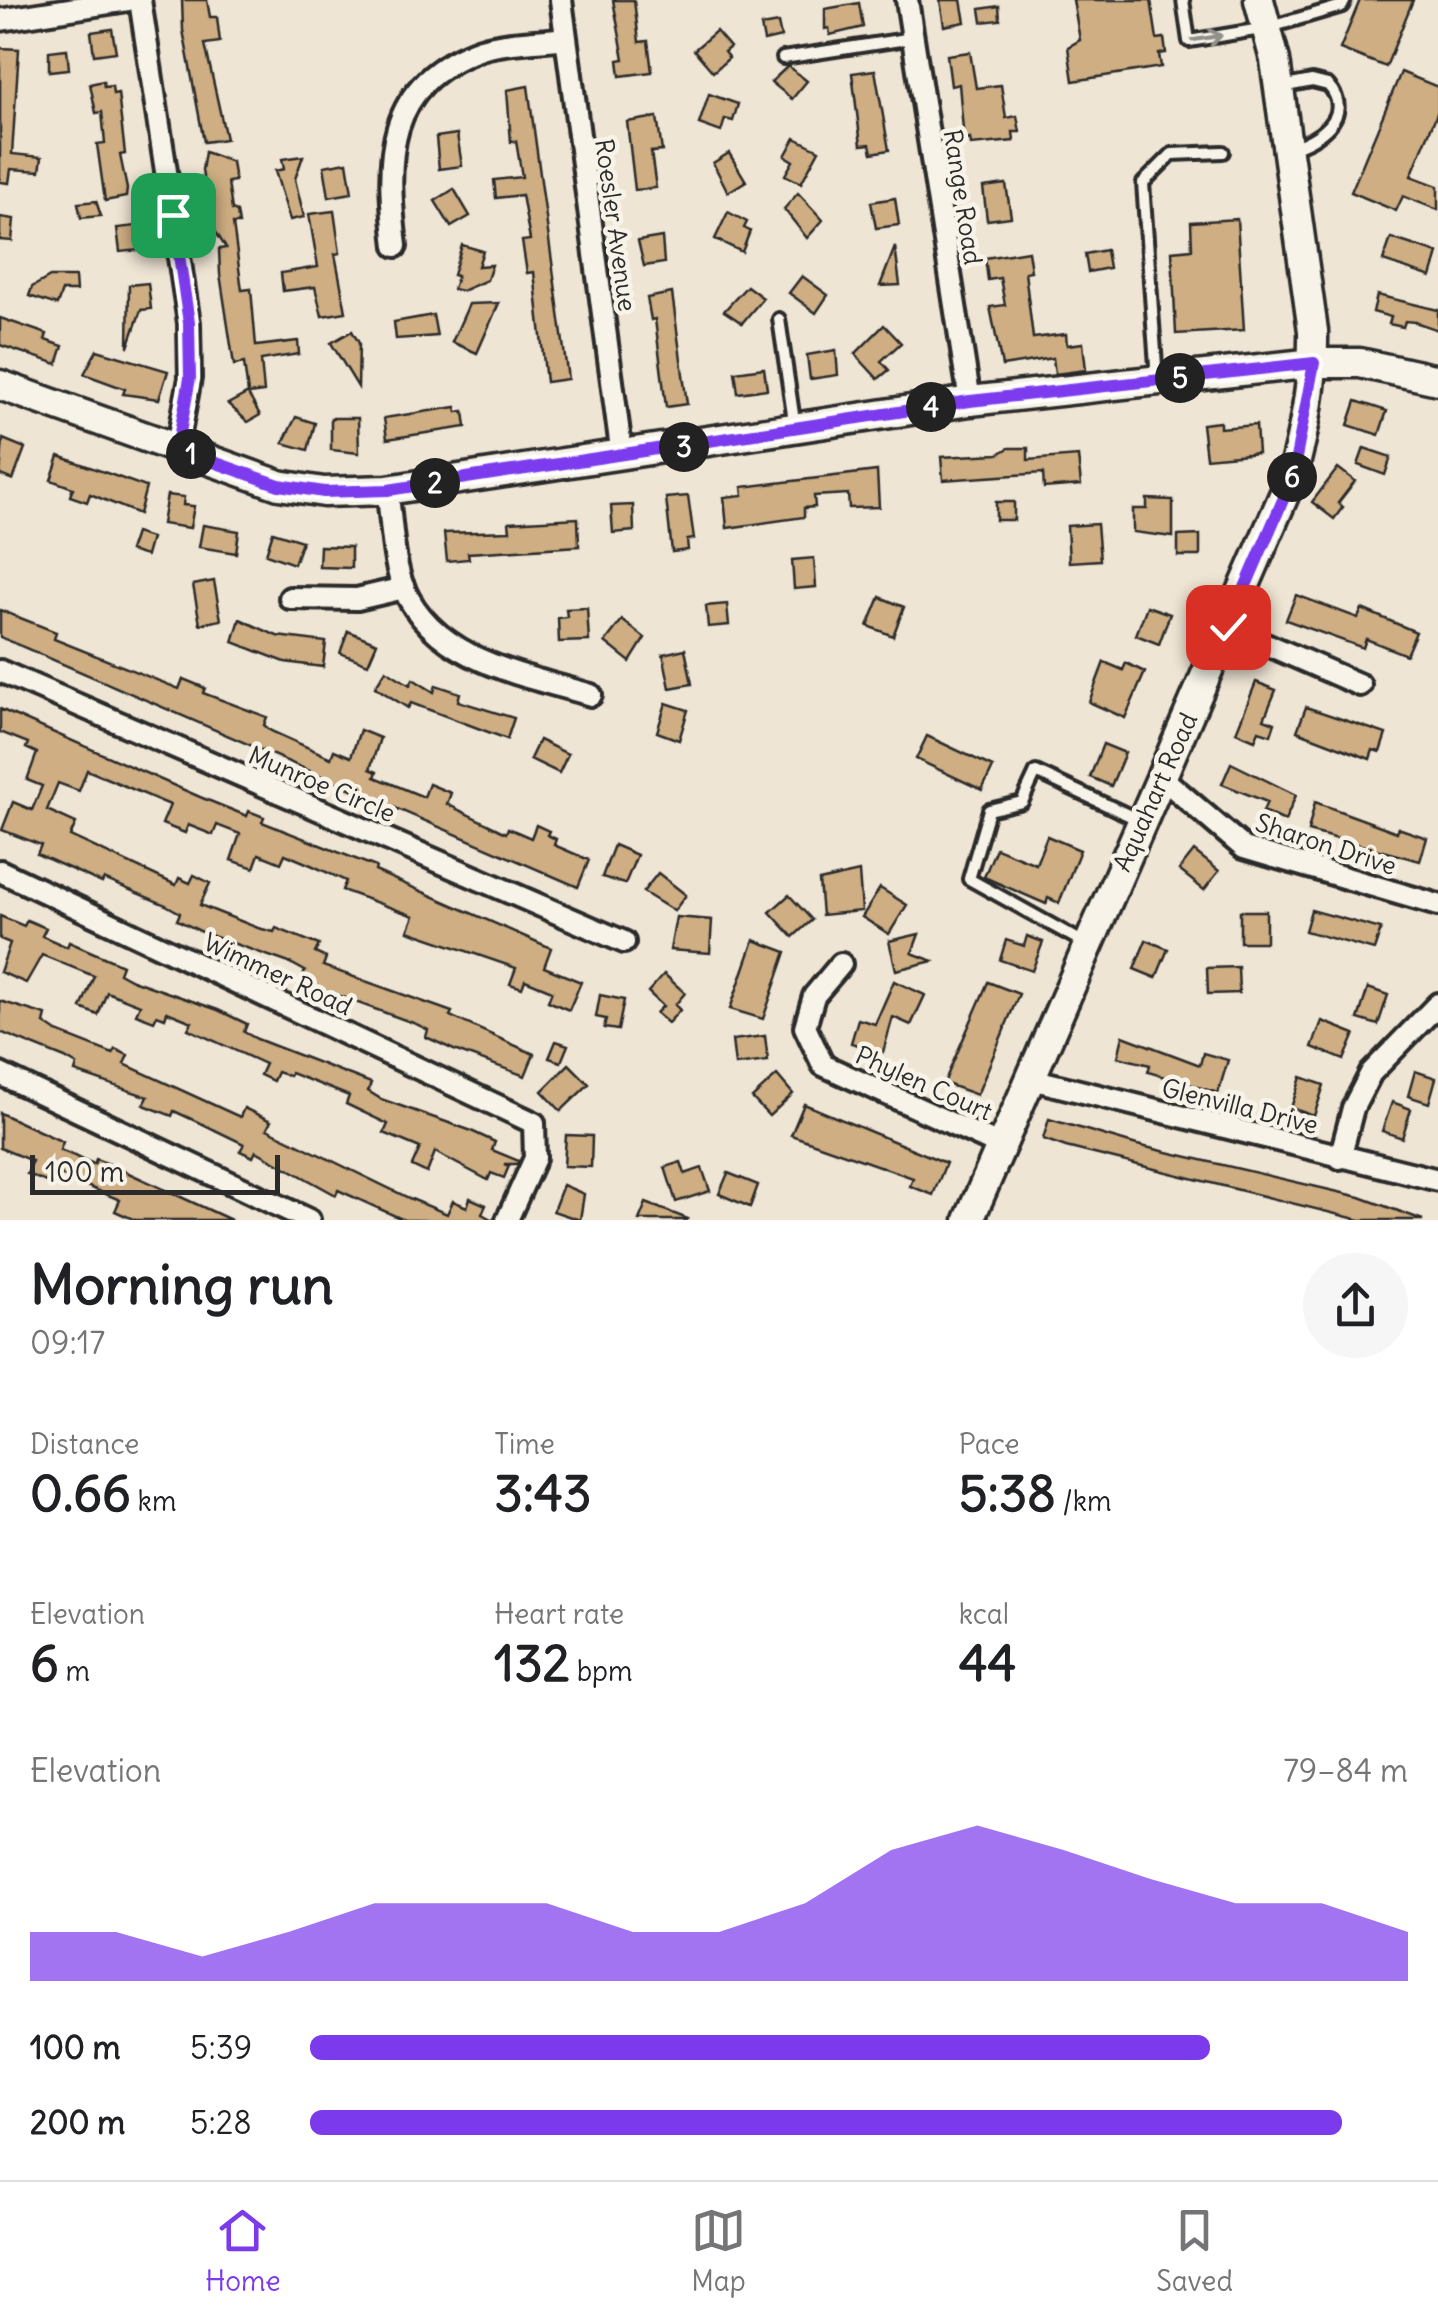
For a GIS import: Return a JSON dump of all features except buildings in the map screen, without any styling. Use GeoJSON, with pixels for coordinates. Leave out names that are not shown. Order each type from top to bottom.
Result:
{"type":"FeatureCollection","features":[{"type":"Feature","properties":{"kind":"street"},"geometry":{"type":"LineString","coordinates":[[0,20],[128,0]]}},
{"type":"Feature","properties":{"kind":"street"},"geometry":{"type":"LineString","coordinates":[[140,0],[189,323],[190,378],[177,449]]}},
{"type":"Feature","properties":{"kind":"street","name":"Roesler Avenue"},"geometry":{"type":"LineString","coordinates":[[561,0],[622,456]]}},
{"type":"Feature","properties":{"kind":"street","name":"Range Road"},"geometry":{"type":"LineString","coordinates":[[907,0],[970,401]]}},
{"type":"Feature","properties":{"kind":"street","name":"Aquahart Road"},"geometry":{"type":"LineString","coordinates":[[968,1220],[1292,479],[1314,363],[1279,88],[1259,0]]}},
{"type":"Feature","properties":{"kind":"street"},"geometry":{"type":"LineString","coordinates":[[396,246],[388,169],[394,135],[412,98],[441,68],[484,48],[565,38]]}},
{"type":"Feature","properties":{"kind":"street"},"geometry":{"type":"LineString","coordinates":[[0,386],[279,485],[324,492],[388,490],[970,401],[1314,363],[1360,364],[1438,380]]}},
{"type":"Feature","properties":{"kind":"street"},"geometry":{"type":"LineString","coordinates":[[388,490],[404,588],[437,633],[480,662],[591,695]]}},
{"type":"Feature","properties":{"kind":"street"},"geometry":{"type":"LineString","coordinates":[[290,598],[357,599],[404,588]]}},
{"type":"Feature","properties":{"kind":"street"},"geometry":{"type":"LineString","coordinates":[[1228,627],[1360,685]]}},
{"type":"Feature","properties":{"kind":"street","name":"Munroe Circle"},"geometry":{"type":"LineString","coordinates":[[0,671],[624,942]]}},
{"type":"Feature","properties":{"kind":"street","name":"Sharon Drive"},"geometry":{"type":"LineString","coordinates":[[1161,777],[1244,848],[1438,904]]}},
{"type":"Feature","properties":{"kind":"street","name":"Wimmer Road"},"geometry":{"type":"LineString","coordinates":[[0,871],[534,1124],[534,1158],[507,1220]]}},
{"type":"Feature","properties":{"kind":"street","name":"Phylen Court"},"geometry":{"type":"LineString","coordinates":[[841,964],[814,996],[805,1027],[822,1065],[1001,1146]]}},
{"type":"Feature","properties":{"kind":"street"},"geometry":{"type":"LineString","coordinates":[[1340,1158],[1353,1108],[1371,1072],[1438,1004]]}},
{"type":"Feature","properties":{"kind":"street"},"geometry":{"type":"LineString","coordinates":[[0,1074],[309,1220]]}},
{"type":"Feature","properties":{"kind":"street","name":"Glenvilla Drive"},"geometry":{"type":"LineString","coordinates":[[1030,1079],[1438,1180]]}},
{"type":"Feature","properties":{"kind":"lane"},"geometry":{"type":"LineString","coordinates":[[1183,0],[1188,41],[1267,28],[1342,6],[1344,0]]}},
{"type":"Feature","properties":{"kind":"lane"},"geometry":{"type":"LineString","coordinates":[[1311,0],[1314,14]]}},
{"type":"Feature","properties":{"kind":"lane"},"geometry":{"type":"LineString","coordinates":[[783,58],[913,38]]}},
{"type":"Feature","properties":{"kind":"lane"},"geometry":{"type":"LineString","coordinates":[[1279,88],[1312,82],[1328,85],[1337,104],[1333,124],[1324,136],[1288,150]]}},
{"type":"Feature","properties":{"kind":"lane"},"geometry":{"type":"LineString","coordinates":[[1157,380],[1142,183],[1172,154],[1223,152]]}},
{"type":"Feature","properties":{"kind":"lane"},"geometry":{"type":"LineString","coordinates":[[779,319],[795,429]]}},
{"type":"Feature","properties":{"kind":"lane"},"geometry":{"type":"LineString","coordinates":[[1088,945],[969,879],[989,810],[1022,802],[1036,772],[1142,821]]}},
{"type":"Feature","properties":{"kind":"route"},"geometry":{"type":"LineString","coordinates":[[173,215],[189,323],[190,378],[177,449],[279,485],[324,492],[388,490],[970,401],[1314,363],[1292,479],[1228,627]]}}]}
